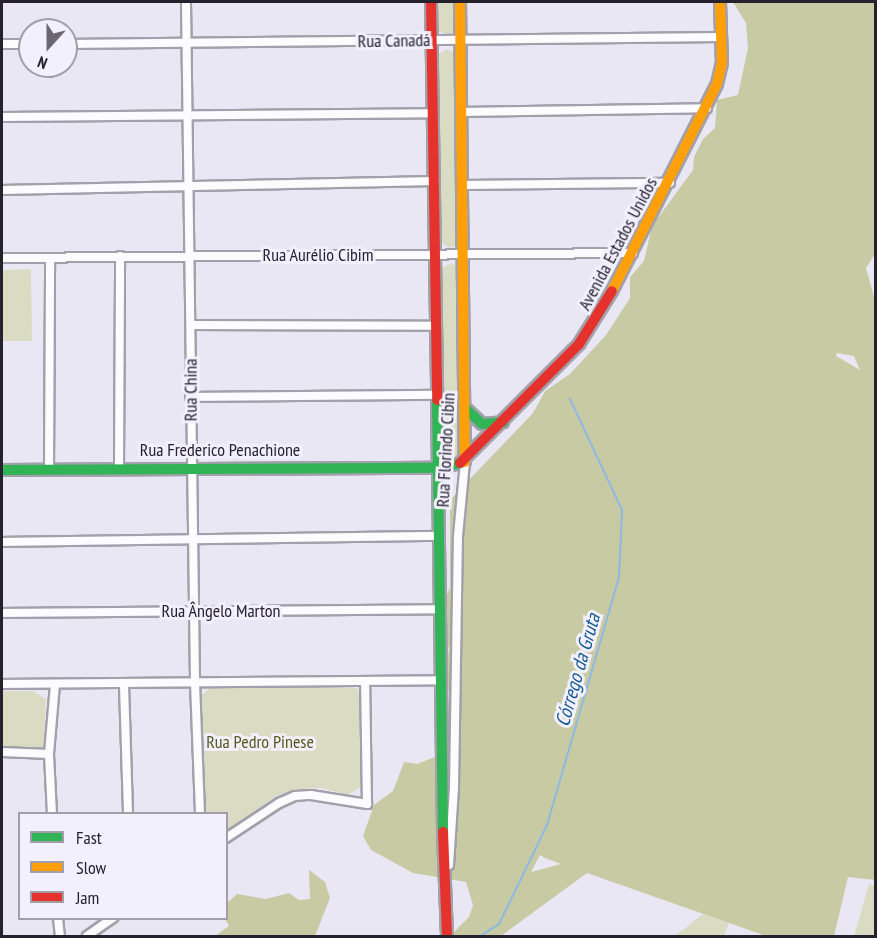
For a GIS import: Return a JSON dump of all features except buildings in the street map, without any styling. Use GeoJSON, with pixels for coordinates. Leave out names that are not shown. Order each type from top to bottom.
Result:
{"type":"FeatureCollection","features":[{"type":"Feature","properties":{"kind":"street","name":"Rua China"},"geometry":{"type":"LineString","coordinates":[[186,2],[190,397],[195,683],[200,812]]}},
{"type":"Feature","properties":{"kind":"street","name":"Rua Florindo Cibin"},"geometry":{"type":"LineString","coordinates":[[431,2],[447,935]]}},
{"type":"Feature","properties":{"kind":"street","name":"Rua Florindo Cibin"},"geometry":{"type":"LineString","coordinates":[[446,899],[454,797],[458,537],[465,462],[466,409],[460,2]]}},
{"type":"Feature","properties":{"kind":"street","name":"Avenida Estados Unidos"},"geometry":{"type":"LineString","coordinates":[[465,462],[579,344],[598,318],[634,253],[707,108],[722,63],[720,2]]}},
{"type":"Feature","properties":{"kind":"street","name":"Rua Canadá"},"geometry":{"type":"LineString","coordinates":[[78,44],[721,37]]}},
{"type":"Feature","properties":{"kind":"street"},"geometry":{"type":"LineString","coordinates":[[2,44],[18,44]]}},
{"type":"Feature","properties":{"kind":"street"},"geometry":{"type":"LineString","coordinates":[[462,112],[707,108]]}},
{"type":"Feature","properties":{"kind":"street"},"geometry":{"type":"LineString","coordinates":[[2,117],[188,113],[433,113]]}},
{"type":"Feature","properties":{"kind":"street"},"geometry":{"type":"LineString","coordinates":[[2,190],[435,181]]}},
{"type":"Feature","properties":{"kind":"street"},"geometry":{"type":"LineString","coordinates":[[463,185],[670,183]]}},
{"type":"Feature","properties":{"kind":"street","name":"Rua Aurélio Cibim"},"geometry":{"type":"LineString","coordinates":[[2,258],[634,253]]}},
{"type":"Feature","properties":{"kind":"street"},"geometry":{"type":"LineString","coordinates":[[119,466],[120,256]]}},
{"type":"Feature","properties":{"kind":"street"},"geometry":{"type":"LineString","coordinates":[[49,469],[50,258]]}},
{"type":"Feature","properties":{"kind":"street"},"geometry":{"type":"LineString","coordinates":[[191,325],[437,326]]}},
{"type":"Feature","properties":{"kind":"street"},"geometry":{"type":"LineString","coordinates":[[190,397],[438,395]]}},
{"type":"Feature","properties":{"kind":"street"},"geometry":{"type":"LineString","coordinates":[[466,409],[482,424],[503,422]]}},
{"type":"Feature","properties":{"kind":"street","name":"Rua Frederico Penachione"},"geometry":{"type":"LineString","coordinates":[[2,470],[119,466],[439,468],[465,462]]}},
{"type":"Feature","properties":{"kind":"street"},"geometry":{"type":"LineString","coordinates":[[2,542],[439,536]]}},
{"type":"Feature","properties":{"kind":"street","name":"Rua Ângelo Marton"},"geometry":{"type":"LineString","coordinates":[[2,613],[440,609]]}},
{"type":"Feature","properties":{"kind":"street"},"geometry":{"type":"LineString","coordinates":[[2,684],[124,685],[441,680]]}},
{"type":"Feature","properties":{"kind":"street"},"geometry":{"type":"LineString","coordinates":[[228,837],[279,803],[295,796],[311,795],[367,804],[365,681]]}},
{"type":"Feature","properties":{"kind":"street"},"geometry":{"type":"LineString","coordinates":[[52,812],[49,754],[55,684]]}},
{"type":"Feature","properties":{"kind":"street"},"geometry":{"type":"LineString","coordinates":[[124,685],[128,812]]}},
{"type":"Feature","properties":{"kind":"street"},"geometry":{"type":"LineString","coordinates":[[2,753],[49,754]]}},
{"type":"Feature","properties":{"kind":"street"},"geometry":{"type":"LineString","coordinates":[[58,920],[60,936]]}},
{"type":"Feature","properties":{"kind":"street"},"geometry":{"type":"LineString","coordinates":[[87,936],[110,920]]}},
{"type":"Feature","properties":{"kind":"green space"},"geometry":{"type":"Polygon","coordinates":[[[437,2],[456,2],[457,28],[449,35],[437,31],[437,2]]]}},
{"type":"Feature","properties":{"kind":"green space"},"geometry":{"type":"Polygon","coordinates":[[[733,2],[875,2],[876,252],[866,268],[876,304],[875,880],[848,877],[834,936],[766,936],[587,873],[501,936],[450,936],[469,917],[473,905],[466,882],[413,873],[371,850],[363,836],[374,805],[393,791],[404,762],[417,764],[440,755],[449,745],[449,692],[445,680],[449,648],[444,639],[444,601],[450,588],[450,500],[533,413],[545,391],[570,374],[606,335],[630,298],[630,277],[644,261],[652,226],[693,170],[694,157],[703,139],[715,128],[717,100],[738,95],[748,48],[746,23],[733,2]],[[837,353],[836,356],[860,370],[854,356],[837,353]],[[540,855],[531,872],[561,864],[545,858],[540,855]]]}},
{"type":"Feature","properties":{"kind":"green space"},"geometry":{"type":"Polygon","coordinates":[[[447,49],[456,54],[459,244],[450,248],[442,243],[437,55],[447,49]]]}},
{"type":"Feature","properties":{"kind":"green space"},"geometry":{"type":"Polygon","coordinates":[[[451,263],[459,268],[462,455],[453,459],[444,455],[440,270],[451,263]]]}},
{"type":"Feature","properties":{"kind":"green space"},"geometry":{"type":"Polygon","coordinates":[[[31,269],[32,341],[2,341],[2,270],[31,269]]]}},
{"type":"Feature","properties":{"kind":"green space","name":"Rua Pedro Pinese"},"geometry":{"type":"Polygon","coordinates":[[[212,686],[357,688],[362,700],[360,787],[348,795],[321,788],[298,789],[276,796],[228,830],[228,812],[204,812],[201,696],[212,686]]]}},
{"type":"Feature","properties":{"kind":"green space"},"geometry":{"type":"Polygon","coordinates":[[[2,691],[33,691],[46,699],[44,747],[2,747],[2,691]]]}},
{"type":"Feature","properties":{"kind":"green space"},"geometry":{"type":"Polygon","coordinates":[[[309,870],[325,882],[330,898],[315,936],[215,936],[229,926],[226,920],[228,920],[228,902],[237,894],[266,899],[289,893],[299,900],[310,899],[309,870]]]}},
{"type":"Feature","properties":{"kind":"green space"},"geometry":{"type":"Polygon","coordinates":[[[869,884],[875,886],[875,936],[854,936],[869,884]]]}},
{"type":"Feature","properties":{"kind":"green space"},"geometry":{"type":"Polygon","coordinates":[[[703,914],[729,923],[724,936],[675,936],[703,914]]]}},
{"type":"Feature","properties":{"kind":"waterway","name":"Córrego da Gruta"},"geometry":{"type":"LineString","coordinates":[[480,936],[499,924],[547,825],[619,577],[622,510],[570,399]]}},
{"type":"Feature","properties":{"kind":"traffic: fast"},"geometry":{"type":"LineString","coordinates":[[437,400],[443,832]]}},
{"type":"Feature","properties":{"kind":"traffic: fast"},"geometry":{"type":"LineString","coordinates":[[466,409],[482,424],[503,422]]}},
{"type":"Feature","properties":{"kind":"traffic: fast"},"geometry":{"type":"LineString","coordinates":[[2,470],[439,468],[460,463]]}},
{"type":"Feature","properties":{"kind":"traffic: slow"},"geometry":{"type":"LineString","coordinates":[[460,2],[465,462]]}},
{"type":"Feature","properties":{"kind":"traffic: slow"},"geometry":{"type":"LineString","coordinates":[[612,291],[717,84],[722,63],[720,2]]}},
{"type":"Feature","properties":{"kind":"traffic: jam"},"geometry":{"type":"LineString","coordinates":[[431,2],[437,400]]}},
{"type":"Feature","properties":{"kind":"traffic: jam"},"geometry":{"type":"LineString","coordinates":[[460,463],[579,344],[612,291]]}},
{"type":"Feature","properties":{"kind":"traffic: jam"},"geometry":{"type":"LineString","coordinates":[[443,832],[447,936]]}}]}
